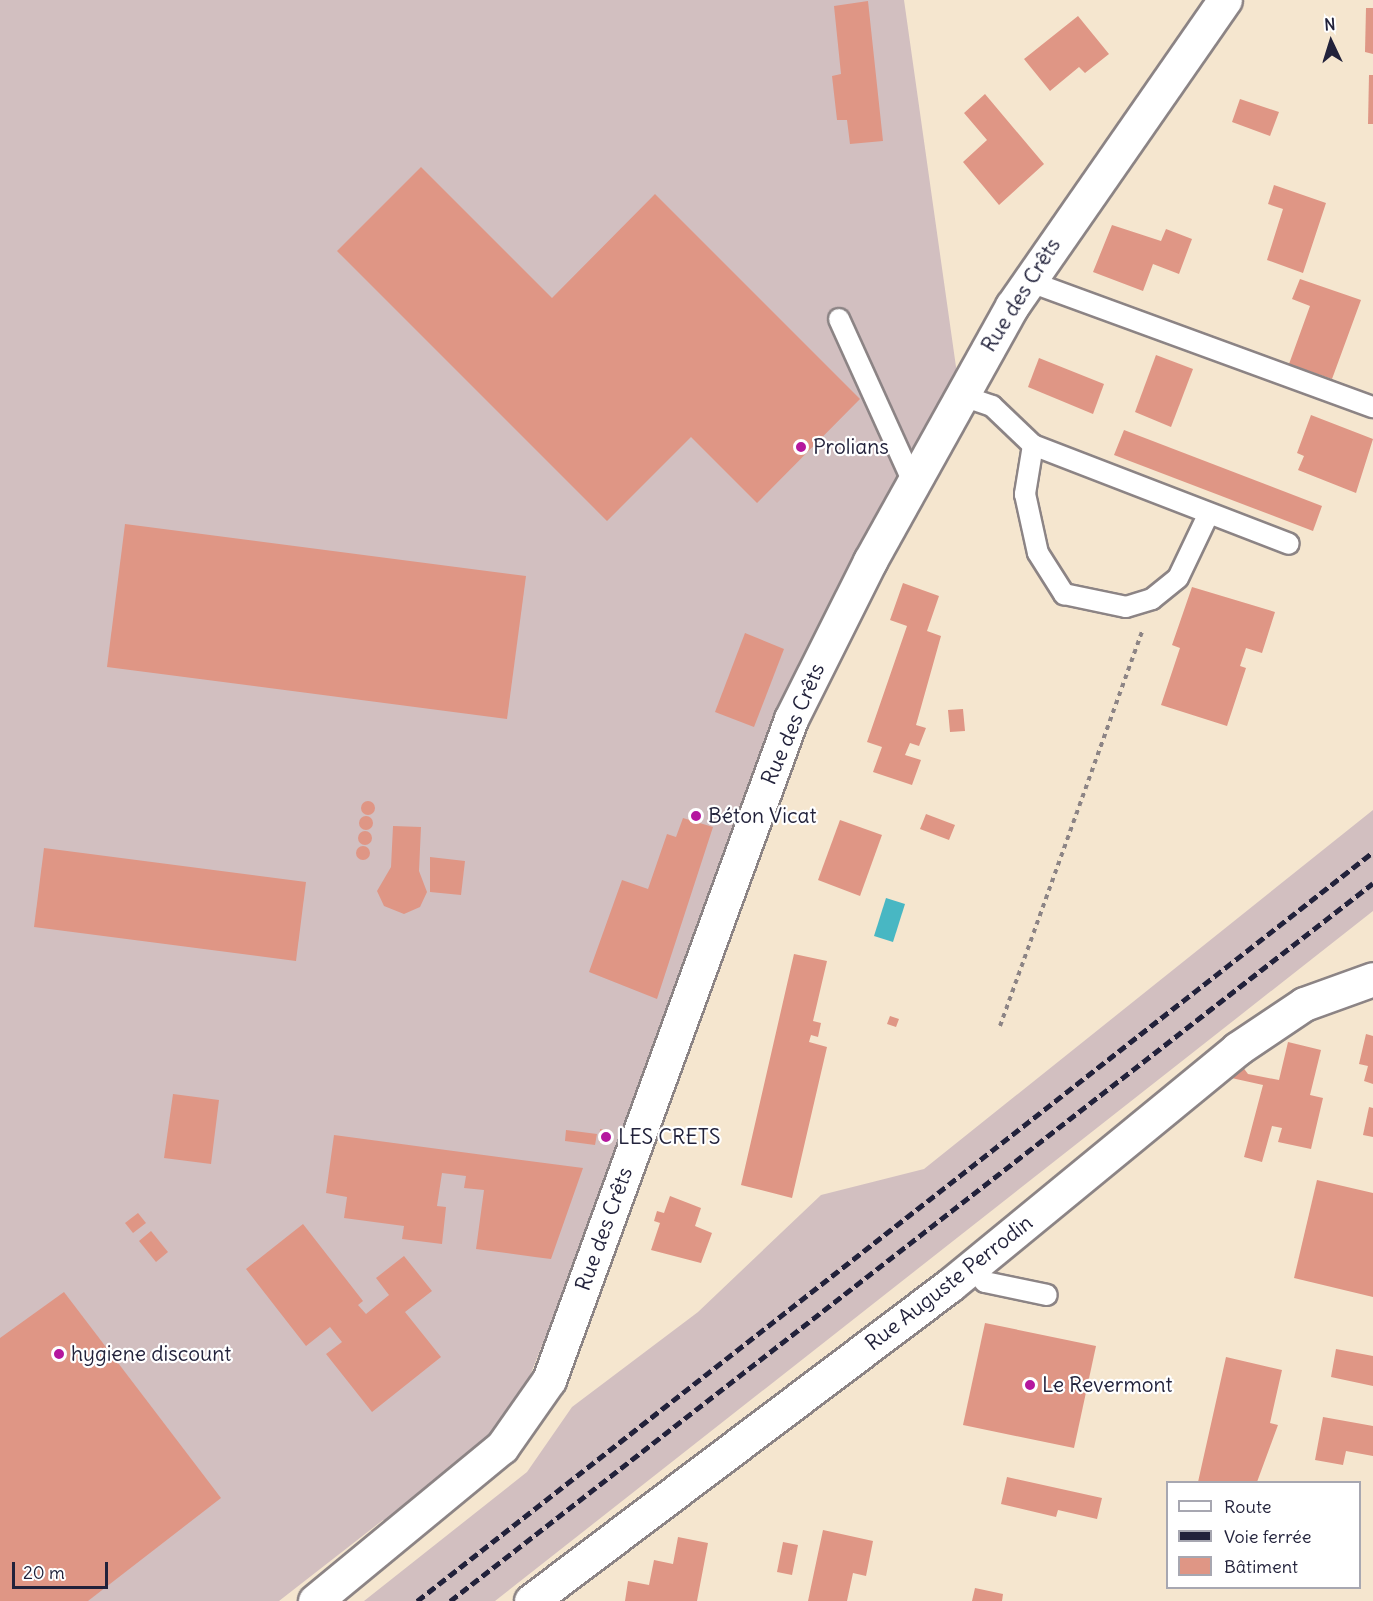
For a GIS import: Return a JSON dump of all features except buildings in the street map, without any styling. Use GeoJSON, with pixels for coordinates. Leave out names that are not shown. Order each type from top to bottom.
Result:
{"type":"FeatureCollection","features":[{"type":"Feature","properties":{"kind":"street","name":"Rue des Crêts"},"geometry":{"type":"LineString","coordinates":[[315,1601],[502,1447],[549,1380],[791,719],[960,394],[1028,281],[1225,0]]}},
{"type":"Feature","properties":{"kind":"street","name":"Rue Auguste Perrodin"},"geometry":{"type":"LineString","coordinates":[[531,1601],[972,1266],[1237,1049],[1304,1004],[1373,980]]}},
{"type":"Feature","properties":{"kind":"lane"},"geometry":{"type":"LineString","coordinates":[[1028,281],[1373,407]]}},
{"type":"Feature","properties":{"kind":"lane"},"geometry":{"type":"LineString","coordinates":[[839,319],[913,482]]}},
{"type":"Feature","properties":{"kind":"lane"},"geometry":{"type":"LineString","coordinates":[[960,394],[992,406],[1033,445],[1208,515],[1289,544]]}},
{"type":"Feature","properties":{"kind":"lane"},"geometry":{"type":"LineString","coordinates":[[1033,445],[1027,504],[1038,553],[1064,594],[1126,607],[1152,599],[1178,578],[1208,515]]}},
{"type":"Feature","properties":{"kind":"lane"},"geometry":{"type":"LineString","coordinates":[[972,1266],[985,1282],[1047,1295]]}},
{"type":"Feature","properties":{"kind":"path"},"geometry":{"type":"LineString","coordinates":[[1000,1026],[1152,599]]}},
{"type":"Feature","properties":{"kind":"shaded area"},"geometry":{"type":"Polygon","coordinates":[[[0,0],[904,0],[960,395],[791,719],[510,1426],[390,1524],[383,1520],[279,1601],[0,1601],[0,0]]]}},
{"type":"Feature","properties":{"kind":"shaded area"},"geometry":{"type":"Polygon","coordinates":[[[1373,810],[1373,911],[495,1601],[364,1601],[527,1472],[572,1407],[698,1312],[821,1195],[924,1169],[1373,810]]]}},
{"type":"Feature","properties":{"kind":"water"},"geometry":{"type":"Polygon","coordinates":[[[886,898],[905,904],[893,942],[874,936],[886,898]]]}},
{"type":"Feature","properties":{"kind":"railway"},"geometry":{"type":"LineString","coordinates":[[417,1601],[1373,852]]}},
{"type":"Feature","properties":{"kind":"railway"},"geometry":{"type":"LineString","coordinates":[[450,1601],[1373,883]]}},
{"type":"Feature","properties":{"kind":"place","name":"Prolians"},"geometry":{"type":"Point","coordinates":[801,447]}},
{"type":"Feature","properties":{"kind":"place","name":"Béton Vicat"},"geometry":{"type":"Point","coordinates":[696,816]}},
{"type":"Feature","properties":{"kind":"place","name":"LES CRETS"},"geometry":{"type":"Point","coordinates":[606,1137]}},
{"type":"Feature","properties":{"kind":"place","name":"hygiene discount"},"geometry":{"type":"Point","coordinates":[59,1354]}},
{"type":"Feature","properties":{"kind":"place","name":"Le Revermont"},"geometry":{"type":"Point","coordinates":[1030,1385]}}]}
